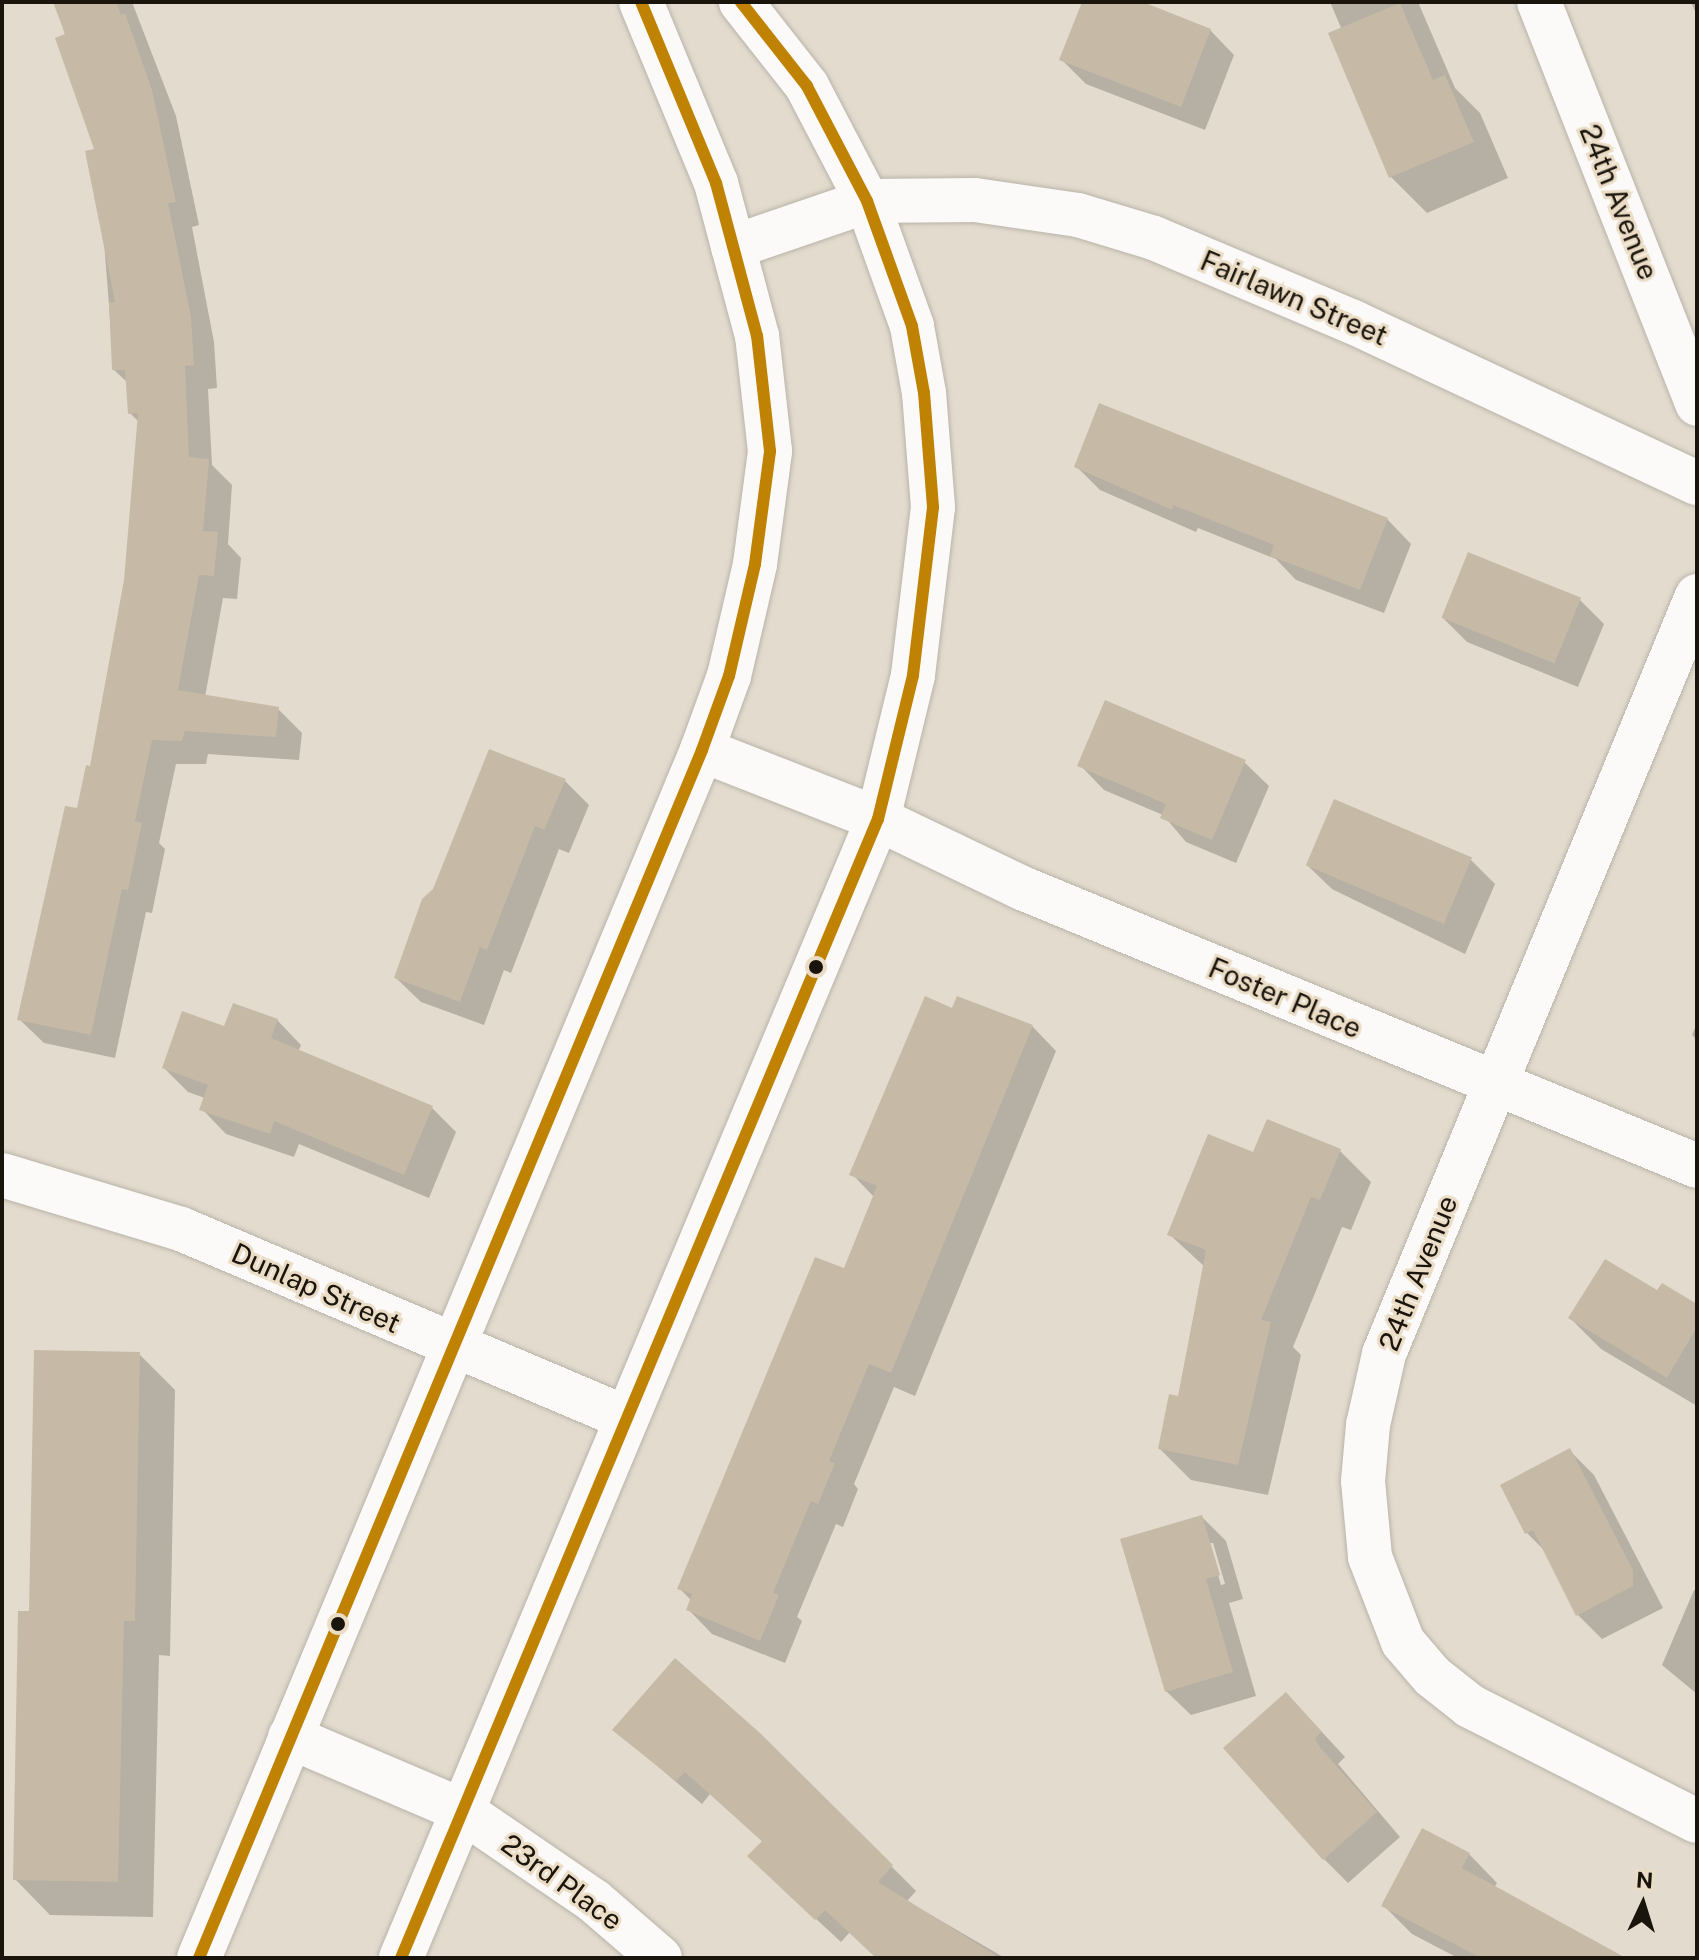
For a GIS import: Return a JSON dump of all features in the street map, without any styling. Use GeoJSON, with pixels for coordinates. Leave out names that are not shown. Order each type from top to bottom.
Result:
{"type":"FeatureCollection","features":[{"type":"Feature","properties":{"kind":"street"},"geometry":{"type":"LineString","coordinates":[[199,1958],[702,750],[729,676],[755,564],[770,451],[757,336],[716,183],[641,2]]}},
{"type":"Feature","properties":{"kind":"street"},"geometry":{"type":"LineString","coordinates":[[401,1958],[623,1417],[878,819],[913,675],[933,507],[924,393],[912,326],[867,201],[807,86],[741,2]]}},
{"type":"Feature","properties":{"kind":"street","name":"24th Avenue"},"geometry":{"type":"LineString","coordinates":[[1539,2],[1697,404]]}},
{"type":"Feature","properties":{"kind":"street","name":"Fairlawn Street"},"geometry":{"type":"LineString","coordinates":[[733,247],[867,201],[975,200],[1078,215],[1154,238],[1353,322],[1697,483]]}},
{"type":"Feature","properties":{"kind":"street","name":"24th Avenue"},"geometry":{"type":"LineString","coordinates":[[1697,596],[1497,1085],[1418,1266],[1377,1379],[1363,1481],[1370,1557],[1403,1642],[1432,1676],[1470,1706],[1697,1821]]}},
{"type":"Feature","properties":{"kind":"street","name":"Foster Place"},"geometry":{"type":"LineString","coordinates":[[702,750],[878,819],[1022,888],[1697,1166]]}},
{"type":"Feature","properties":{"kind":"street","name":"Dunlap Street"},"geometry":{"type":"LineString","coordinates":[[2,1175],[181,1229],[452,1347],[623,1417]]}},
{"type":"Feature","properties":{"kind":"street","name":"23rd Place"},"geometry":{"type":"LineString","coordinates":[[290,1737],[461,1810],[594,1901],[660,1958]]}},
{"type":"Feature","properties":{"kind":"building"},"geometry":{"type":"Polygon","coordinates":[[[53,2],[116,2],[121,15],[125,13],[152,90],[176,202],[168,203],[191,317],[194,365],[185,366],[189,457],[209,459],[203,531],[218,532],[214,576],[199,575],[178,690],[279,707],[276,737],[185,731],[182,741],[152,740],[135,821],[142,823],[128,890],[122,889],[91,1035],[17,1020],[65,806],[77,808],[86,765],[90,766],[124,580],[138,413],[128,414],[125,370],[112,370],[109,302],[115,302],[85,151],[94,149],[55,38],[65,34],[53,2]]]}},
{"type":"Feature","properties":{"kind":"building"},"geometry":{"type":"Polygon","coordinates":[[[1082,2],[1143,2],[1211,29],[1181,107],[1059,60],[1082,2]]]}},
{"type":"Feature","properties":{"kind":"building"},"geometry":{"type":"Polygon","coordinates":[[[1400,3],[1433,80],[1445,75],[1474,142],[1389,178],[1328,33],[1400,3]]]}},
{"type":"Feature","properties":{"kind":"building"},"geometry":{"type":"Polygon","coordinates":[[[1099,403],[1388,518],[1360,590],[1270,556],[1274,545],[1173,505],[1172,510],[1074,467],[1099,403]]]}},
{"type":"Feature","properties":{"kind":"building"},"geometry":{"type":"Polygon","coordinates":[[[1468,552],[1581,598],[1555,664],[1441,618],[1468,552]]]}},
{"type":"Feature","properties":{"kind":"building"},"geometry":{"type":"Polygon","coordinates":[[[1105,700],[1246,760],[1212,840],[1160,818],[1166,804],[1077,766],[1105,700]]]}},
{"type":"Feature","properties":{"kind":"building"},"geometry":{"type":"Polygon","coordinates":[[[489,749],[566,779],[544,830],[535,826],[487,950],[480,947],[460,1002],[394,978],[422,899],[433,889],[489,749]]]}},
{"type":"Feature","properties":{"kind":"building"},"geometry":{"type":"Polygon","coordinates":[[[1334,799],[1472,858],[1444,924],[1306,865],[1334,799]]]}},
{"type":"Feature","properties":{"kind":"building"},"geometry":{"type":"Polygon","coordinates":[[[925,996],[952,1008],[957,996],[1033,1025],[891,1373],[869,1364],[829,1461],[835,1463],[818,1504],[811,1501],[773,1593],[779,1595],[760,1641],[686,1610],[692,1594],[677,1589],[815,1257],[844,1268],[877,1186],[849,1175],[925,996]]]}},
{"type":"Feature","properties":{"kind":"building"},"geometry":{"type":"Polygon","coordinates":[[[233,1003],[278,1019],[271,1038],[433,1106],[404,1175],[274,1121],[270,1134],[199,1110],[208,1085],[162,1068],[182,1011],[224,1026],[233,1003]]]}},
{"type":"Feature","properties":{"kind":"building"},"geometry":{"type":"Polygon","coordinates":[[[1267,1119],[1341,1149],[1320,1200],[1311,1197],[1261,1320],[1271,1322],[1238,1465],[1158,1449],[1169,1394],[1178,1396],[1206,1250],[1167,1235],[1208,1134],[1253,1152],[1267,1119]]]}},
{"type":"Feature","properties":{"kind":"building"},"geometry":{"type":"Polygon","coordinates":[[[1605,1259],[1657,1290],[1662,1283],[1697,1304],[1697,1327],[1667,1378],[1568,1318],[1605,1259]]]}},
{"type":"Feature","properties":{"kind":"building"},"geometry":{"type":"Polygon","coordinates":[[[34,1350],[140,1352],[135,1621],[124,1621],[118,1882],[13,1880],[18,1611],[29,1611],[34,1350]]]}},
{"type":"Feature","properties":{"kind":"building"},"geometry":{"type":"Polygon","coordinates":[[[1570,1448],[1633,1570],[1633,1586],[1576,1616],[1533,1530],[1525,1534],[1500,1485],[1570,1448]]]}},
{"type":"Feature","properties":{"kind":"building"},"geometry":{"type":"Polygon","coordinates":[[[1202,1515],[1220,1575],[1206,1579],[1233,1672],[1165,1692],[1120,1539],[1202,1515]]]}},
{"type":"Feature","properties":{"kind":"building"},"geometry":{"type":"Polygon","coordinates":[[[675,1658],[760,1733],[893,1865],[878,1882],[1000,1958],[876,1958],[825,1910],[815,1920],[747,1856],[762,1841],[685,1772],[676,1781],[612,1730],[675,1658]]]}},
{"type":"Feature","properties":{"kind":"building"},"geometry":{"type":"Polygon","coordinates":[[[1286,1692],[1322,1732],[1315,1738],[1319,1746],[1377,1812],[1323,1860],[1223,1748],[1286,1692]]]}},
{"type":"Feature","properties":{"kind":"building"},"geometry":{"type":"Polygon","coordinates":[[[1422,1828],[1470,1853],[1462,1868],[1626,1958],[1481,1958],[1381,1906],[1422,1828]]]}},
{"type":"Feature","properties":{"kind":"transit line"},"geometry":{"type":"LineString","coordinates":[[199,1958],[702,750],[729,676],[755,564],[770,451],[757,336],[716,183],[641,2]]}},
{"type":"Feature","properties":{"kind":"transit line"},"geometry":{"type":"LineString","coordinates":[[401,1958],[878,819],[913,675],[933,507],[924,393],[912,326],[867,201],[807,86],[741,2]]}}]}
